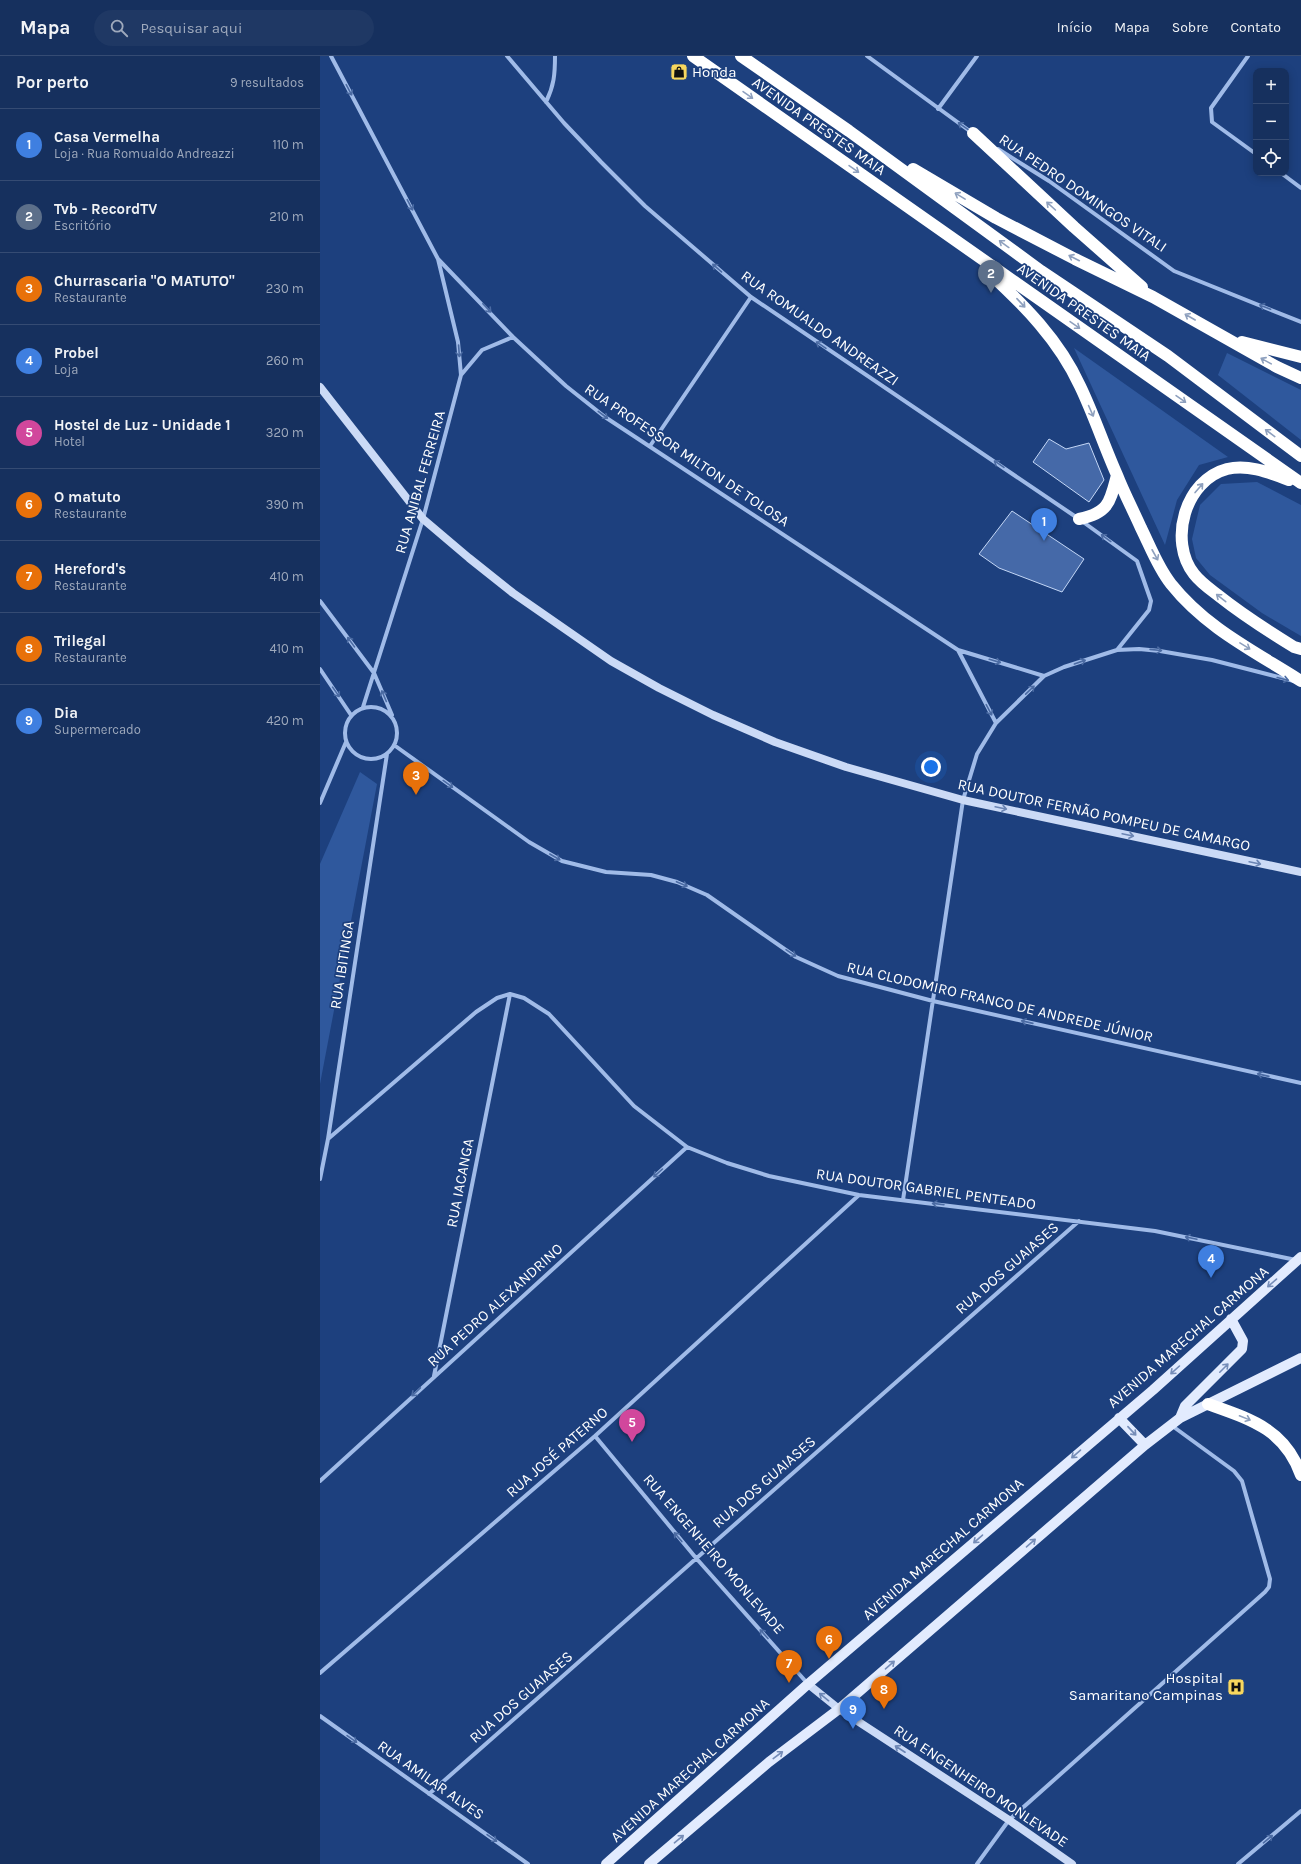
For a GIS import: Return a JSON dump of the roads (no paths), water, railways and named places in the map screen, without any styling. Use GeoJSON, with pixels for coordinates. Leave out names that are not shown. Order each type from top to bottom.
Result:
{"type":"FeatureCollection","features":[{"type":"Feature","properties":{"kind":"highway","name":"AVENIDA PRESTES MAIA"},"geometry":{"type":"LineString","coordinates":[[693,56],[1301,484]]}},
{"type":"Feature","properties":{"kind":"highway","name":"AVENIDA PRESTES MAIA"},"geometry":{"type":"LineString","coordinates":[[741,56],[849,131],[1041,270],[1168,356],[1301,456]]}},
{"type":"Feature","properties":{"kind":"highway"},"geometry":{"type":"LineString","coordinates":[[849,131],[996,218],[1153,297],[1277,367],[1301,378]]}},
{"type":"Feature","properties":{"kind":"highway"},"geometry":{"type":"LineString","coordinates":[[973,133],[1074,227],[1153,297]]}},
{"type":"Feature","properties":{"kind":"highway"},"geometry":{"type":"LineString","coordinates":[[951,238],[1016,298],[1042,326],[1063,354],[1080,384],[1116,475],[1150,547],[1170,582],[1192,608],[1214,627],[1301,682]]}},
{"type":"Feature","properties":{"kind":"highway"},"geometry":{"type":"LineString","coordinates":[[1224,337],[1301,357]]}},
{"type":"Feature","properties":{"kind":"highway"},"geometry":{"type":"LineString","coordinates":[[1301,484],[1262,470],[1240,468],[1226,470],[1205,482],[1195,492],[1186,513],[1181,535],[1182,551],[1194,574],[1204,584],[1247,619],[1294,647],[1301,649]]}},
{"type":"Feature","properties":{"kind":"highway"},"geometry":{"type":"LineString","coordinates":[[1079,519],[1094,516],[1104,509],[1111,498],[1116,475]]}},
{"type":"Feature","properties":{"kind":"highway"},"geometry":{"type":"LineString","coordinates":[[1208,1404],[1249,1419],[1272,1433],[1285,1444],[1296,1460],[1301,1475]]}},
{"type":"Feature","properties":{"kind":"main road","name":"AVENIDA MARECHAL CARMONA"},"geometry":{"type":"LineString","coordinates":[[606,1864],[808,1684],[1153,1390],[1300,1259]]}},
{"type":"Feature","properties":{"kind":"main road"},"geometry":{"type":"LineString","coordinates":[[1180,1418],[1185,1406],[1242,1349],[1242,1341],[1231,1320]]}},
{"type":"Feature","properties":{"kind":"main road"},"geometry":{"type":"LineString","coordinates":[[649,1864],[768,1762],[839,1709],[1145,1446],[1180,1418],[1301,1358]]}},
{"type":"Feature","properties":{"kind":"main road"},"geometry":{"type":"LineString","coordinates":[[1119,1418],[1145,1446]]}},
{"type":"Feature","properties":{"kind":"street","name":"RUA PROFESSOR MILTON DE TOLOSA"},"geometry":{"type":"LineString","coordinates":[[331,56],[438,259],[513,337],[566,386],[605,417],[958,650],[1044,676]]}},
{"type":"Feature","properties":{"kind":"street","name":"RUA ROMUALDO ANDREAZZI"},"geometry":{"type":"LineString","coordinates":[[507,56],[546,102],[601,162],[645,206],[751,297],[1079,519],[1137,561],[1151,601],[1149,610],[1117,650]]}},
{"type":"Feature","properties":{"kind":"street"},"geometry":{"type":"LineString","coordinates":[[546,102],[553,88],[555,78],[555,56]]}},
{"type":"Feature","properties":{"kind":"street","name":"RUA PEDRO DOMINGOS VITALI"},"geometry":{"type":"LineString","coordinates":[[867,56],[973,133],[1049,181],[1174,271],[1301,322]]}},
{"type":"Feature","properties":{"kind":"street"},"geometry":{"type":"LineString","coordinates":[[938,108],[976,56]]}},
{"type":"Feature","properties":{"kind":"street"},"geometry":{"type":"LineString","coordinates":[[1248,56],[1211,108],[1212,122],[1253,152]]}},
{"type":"Feature","properties":{"kind":"street"},"geometry":{"type":"LineString","coordinates":[[1285,176],[1301,188]]}},
{"type":"Feature","properties":{"kind":"street","name":"RUA ANIBAL FERREIRA"},"geometry":{"type":"LineString","coordinates":[[363,707],[424,519],[461,375],[458,342],[438,259]]}},
{"type":"Feature","properties":{"kind":"street"},"geometry":{"type":"LineString","coordinates":[[650,446],[751,297]]}},
{"type":"Feature","properties":{"kind":"street"},"geometry":{"type":"LineString","coordinates":[[461,375],[482,350],[513,337]]}},
{"type":"Feature","properties":{"kind":"street","name":"RUA DOUTOR FERNÃO POMPEU DE CAMARGO"},"geometry":{"type":"LineString","coordinates":[[320,387],[424,519],[513,593],[611,661],[659,688],[713,715],[775,742],[846,767],[963,800],[1301,872]]}},
{"type":"Feature","properties":{"kind":"street"},"geometry":{"type":"LineString","coordinates":[[320,601],[374,673],[396,728],[397,737],[394,745],[387,754],[371,759],[363,758],[353,752],[346,742]]}},
{"type":"Feature","properties":{"kind":"street"},"geometry":{"type":"LineString","coordinates":[[903,1200],[963,800],[977,754],[996,723],[1044,676],[1064,667],[1117,650],[1139,649],[1160,651],[1212,660],[1301,682]]}},
{"type":"Feature","properties":{"kind":"street","name":"RUA PROFESSOR MILTON DE TOLOSA"},"geometry":{"type":"LineString","coordinates":[[958,650],[996,723]]}},
{"type":"Feature","properties":{"kind":"street"},"geometry":{"type":"LineString","coordinates":[[320,670],[352,715]]}},
{"type":"Feature","properties":{"kind":"street"},"geometry":{"type":"LineString","coordinates":[[320,803],[346,742],[345,727],[352,715],[363,707],[372,706],[380,708],[394,720]]}},
{"type":"Feature","properties":{"kind":"street","name":"RUA CLODOMIRO FRANCO DE ANDREDE JÚNIOR"},"geometry":{"type":"LineString","coordinates":[[394,745],[529,842],[562,861],[606,872],[651,875],[677,882],[707,896],[796,957],[838,976],[933,1001],[1301,1083]]}},
{"type":"Feature","properties":{"kind":"street","name":"RUA IBITINGA"},"geometry":{"type":"LineString","coordinates":[[320,1180],[328,1139],[387,754]]}},
{"type":"Feature","properties":{"kind":"street"},"geometry":{"type":"LineString","coordinates":[[328,1139],[476,1012],[497,998],[510,994]]}},
{"type":"Feature","properties":{"kind":"street","name":"RUA DOUTOR GABRIEL PENTEADO"},"geometry":{"type":"LineString","coordinates":[[510,994],[524,998],[549,1014],[634,1106],[687,1147],[727,1163],[769,1176],[859,1195],[1155,1231],[1300,1259]]}},
{"type":"Feature","properties":{"kind":"street","name":"RUA IACANGA"},"geometry":{"type":"LineString","coordinates":[[434,1376],[510,994]]}},
{"type":"Feature","properties":{"kind":"street","name":"RUA PEDRO ALEXANDRINO"},"geometry":{"type":"LineString","coordinates":[[320,1481],[687,1147]]}},
{"type":"Feature","properties":{"kind":"street","name":"RUA JOSÉ PATERNO"},"geometry":{"type":"LineString","coordinates":[[320,1673],[595,1436],[859,1195]]}},
{"type":"Feature","properties":{"kind":"street","name":"RUA DOS GUAIASES"},"geometry":{"type":"LineString","coordinates":[[429,1794],[1079,1221]]}},
{"type":"Feature","properties":{"kind":"street"},"geometry":{"type":"LineString","coordinates":[[977,1864],[1009,1820],[1269,1587],[1270,1579],[1242,1481],[1234,1471],[1171,1425]]}},
{"type":"Feature","properties":{"kind":"street","name":"RUA ENGENHEIRO MONLEVADE"},"geometry":{"type":"LineString","coordinates":[[595,1436],[696,1558],[808,1684],[839,1709],[1009,1820],[1072,1864]]}},
{"type":"Feature","properties":{"kind":"street","name":"RUA AMILAR ALVES"},"geometry":{"type":"LineString","coordinates":[[320,1716],[528,1864]]}},
{"type":"Feature","properties":{"kind":"street"},"geometry":{"type":"LineString","coordinates":[[1238,1864],[1301,1811]]}},
{"type":"Feature","properties":{"kind":"place","name":"Honda"},"geometry":{"type":"Point","coordinates":[679,72]}},
{"type":"Feature","properties":{"kind":"place","name":"Tvb - RecordTV"},"geometry":{"type":"Point","coordinates":[991,293]}},
{"type":"Feature","properties":{"kind":"place","name":"Casa Vermelha"},"geometry":{"type":"Point","coordinates":[1044,541]}},
{"type":"Feature","properties":{"kind":"place","name":"Churrascaria \"O MATUTO\""},"geometry":{"type":"Point","coordinates":[416,795]}},
{"type":"Feature","properties":{"kind":"place","name":"Probel"},"geometry":{"type":"Point","coordinates":[1211,1278]}},
{"type":"Feature","properties":{"kind":"place","name":"Hostel de Luz - Unidade 1"},"geometry":{"type":"Point","coordinates":[632,1442]}},
{"type":"Feature","properties":{"kind":"place","name":"O matuto"},"geometry":{"type":"Point","coordinates":[829,1659]}},
{"type":"Feature","properties":{"kind":"place","name":"Hereford's"},"geometry":{"type":"Point","coordinates":[789,1683]}},
{"type":"Feature","properties":{"kind":"place","name":"Hospital Samaritano Campinas"},"geometry":{"type":"Point","coordinates":[1236,1687]}},
{"type":"Feature","properties":{"kind":"place","name":"Trilegal"},"geometry":{"type":"Point","coordinates":[884,1709]}},
{"type":"Feature","properties":{"kind":"place","name":"Dia"},"geometry":{"type":"Point","coordinates":[853,1729]}}]}
